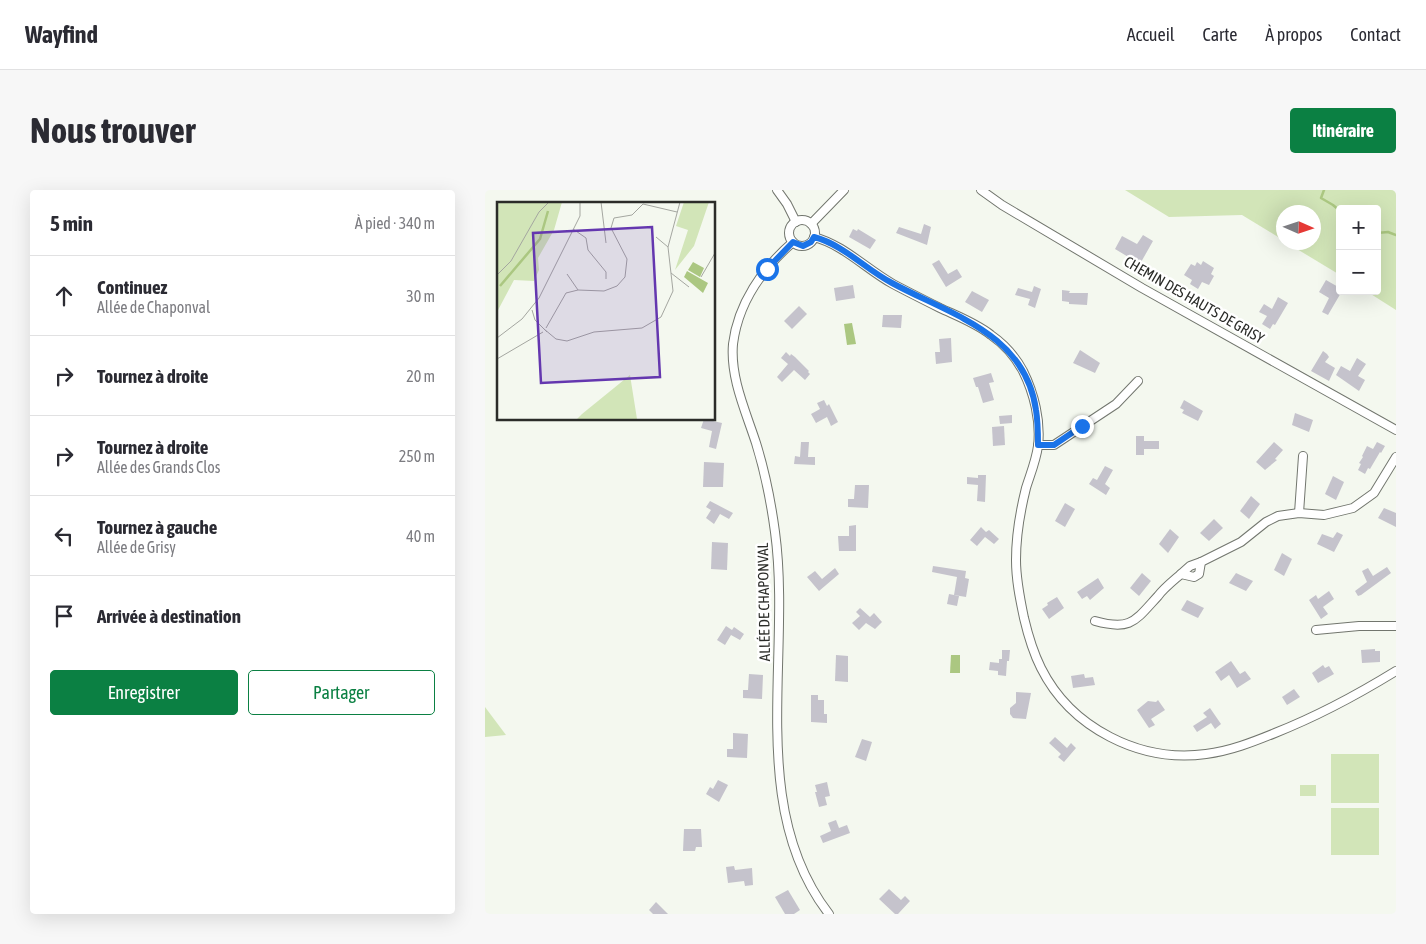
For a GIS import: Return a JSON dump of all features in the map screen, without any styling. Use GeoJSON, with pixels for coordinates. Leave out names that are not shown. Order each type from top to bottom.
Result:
{"type":"FeatureCollection","features":[{"type":"Feature","properties":{"kind":"street"},"geometry":{"type":"LineString","coordinates":[[777,190],[796,222]]}},
{"type":"Feature","properties":{"kind":"street"},"geometry":{"type":"LineString","coordinates":[[811,224],[845,190]]}},
{"type":"Feature","properties":{"kind":"street","name":"CHEMIN DES HAUTS DE GRISY"},"geometry":{"type":"LineString","coordinates":[[981,190],[1002,205],[1142,288],[1396,430]]}},
{"type":"Feature","properties":{"kind":"street"},"geometry":{"type":"LineString","coordinates":[[804,221],[811,224],[814,237],[811,242],[803,246],[790,239],[789,231],[793,224],[804,221]]}},
{"type":"Feature","properties":{"kind":"street"},"geometry":{"type":"LineString","coordinates":[[814,237],[829,241],[889,282],[974,324],[1008,350],[1022,369],[1032,392],[1036,410],[1038,445],[1019,523],[1016,561],[1021,605],[1029,637],[1040,668],[1051,686],[1073,711],[1103,734],[1125,744],[1159,754],[1208,754],[1246,744],[1302,722],[1396,671]]}},
{"type":"Feature","properties":{"kind":"street","name":"ALLÉE DE CHAPONVAL"},"geometry":{"type":"LineString","coordinates":[[793,242],[767,269],[742,307],[735,334],[733,360],[741,397],[768,489],[775,531],[780,593],[778,764],[786,823],[799,860],[818,899],[829,914]]}},
{"type":"Feature","properties":{"kind":"street"},"geometry":{"type":"LineString","coordinates":[[1038,445],[1054,445],[1116,404],[1138,381]]}},
{"type":"Feature","properties":{"kind":"street"},"geometry":{"type":"LineString","coordinates":[[1299,513],[1303,456]]}},
{"type":"Feature","properties":{"kind":"street"},"geometry":{"type":"LineString","coordinates":[[1095,621],[1111,626],[1125,624],[1137,619],[1147,610],[1158,595],[1181,574],[1194,577],[1199,574],[1201,562],[1241,542],[1266,522],[1278,516],[1299,513],[1324,515],[1353,508],[1374,493],[1396,457]]}},
{"type":"Feature","properties":{"kind":"street"},"geometry":{"type":"LineString","coordinates":[[1315,630],[1359,626],[1396,626]]}},
{"type":"Feature","properties":{"kind":"shaded area"},"geometry":{"type":"Polygon","coordinates":[[[1125,190],[1396,190],[1396,310],[1372,295],[1381,295],[1381,205],[1336,205],[1336,273],[1299,250],[1321,250],[1321,205],[1276,205],[1276,236],[1242,215],[1169,217],[1125,190]]]}},
{"type":"Feature","properties":{"kind":"shaded area"},"geometry":{"type":"Polygon","coordinates":[[[852,323],[856,344],[847,345],[844,324],[852,323]]]}},
{"type":"Feature","properties":{"kind":"shaded area"},"geometry":{"type":"Polygon","coordinates":[[[951,655],[960,655],[960,673],[950,673],[951,655]]]}},
{"type":"Feature","properties":{"kind":"shaded area"},"geometry":{"type":"Polygon","coordinates":[[[485,707],[506,735],[485,737],[485,707]]]}},
{"type":"Feature","properties":{"kind":"shaded area"},"geometry":{"type":"Polygon","coordinates":[[[1331,754],[1379,754],[1379,803],[1331,803],[1331,754]]]}},
{"type":"Feature","properties":{"kind":"shaded area"},"geometry":{"type":"Polygon","coordinates":[[[1300,785],[1316,785],[1316,796],[1300,796],[1300,785]]]}},
{"type":"Feature","properties":{"kind":"shaded area"},"geometry":{"type":"Polygon","coordinates":[[[1331,808],[1379,808],[1379,855],[1331,855],[1331,808]]]}},
{"type":"Feature","properties":{"kind":"building"},"geometry":{"type":"Polygon","coordinates":[[[924,224],[931,227],[927,245],[896,233],[899,227],[921,234],[924,224]]]}},
{"type":"Feature","properties":{"kind":"building"},"geometry":{"type":"Polygon","coordinates":[[[853,229],[857,231],[858,229],[876,240],[870,249],[849,237],[853,229]]]}},
{"type":"Feature","properties":{"kind":"building"},"geometry":{"type":"Polygon","coordinates":[[[1143,235],[1153,241],[1140,264],[1115,249],[1122,236],[1137,244],[1143,235]]]}},
{"type":"Feature","properties":{"kind":"building"},"geometry":{"type":"Polygon","coordinates":[[[939,260],[948,274],[957,269],[962,277],[946,287],[932,264],[939,260]]]}},
{"type":"Feature","properties":{"kind":"building"},"geometry":{"type":"Polygon","coordinates":[[[1203,261],[1214,268],[1211,274],[1214,276],[1209,285],[1202,282],[1198,289],[1190,284],[1192,280],[1184,275],[1191,264],[1195,266],[1197,262],[1201,265],[1203,261]]]}},
{"type":"Feature","properties":{"kind":"building"},"geometry":{"type":"Polygon","coordinates":[[[1326,280],[1336,286],[1336,295],[1340,295],[1328,315],[1322,312],[1329,298],[1319,292],[1326,280]]]}},
{"type":"Feature","properties":{"kind":"building"},"geometry":{"type":"Polygon","coordinates":[[[853,285],[855,298],[836,301],[834,288],[853,285]]]}},
{"type":"Feature","properties":{"kind":"building"},"geometry":{"type":"Polygon","coordinates":[[[1034,286],[1041,289],[1035,308],[1028,305],[1030,299],[1015,295],[1018,288],[1032,292],[1034,286]]]}},
{"type":"Feature","properties":{"kind":"building"},"geometry":{"type":"Polygon","coordinates":[[[1062,290],[1070,291],[1069,293],[1088,293],[1087,305],[1069,304],[1069,302],[1062,301],[1062,290]]]}},
{"type":"Feature","properties":{"kind":"building"},"geometry":{"type":"Polygon","coordinates":[[[972,291],[989,300],[982,312],[965,302],[972,291]]]}},
{"type":"Feature","properties":{"kind":"building"},"geometry":{"type":"Polygon","coordinates":[[[1278,297],[1288,303],[1275,325],[1273,324],[1270,329],[1262,324],[1267,316],[1259,312],[1264,304],[1272,309],[1278,297]]]}},
{"type":"Feature","properties":{"kind":"building"},"geometry":{"type":"Polygon","coordinates":[[[799,306],[807,314],[792,329],[784,321],[799,306]]]}},
{"type":"Feature","properties":{"kind":"building"},"geometry":{"type":"Polygon","coordinates":[[[883,315],[902,315],[901,328],[882,327],[883,315]]]}},
{"type":"Feature","properties":{"kind":"building"},"geometry":{"type":"Polygon","coordinates":[[[951,338],[952,362],[936,364],[935,352],[940,352],[939,339],[951,338]]]}},
{"type":"Feature","properties":{"kind":"building"},"geometry":{"type":"Polygon","coordinates":[[[1080,350],[1100,363],[1095,373],[1073,363],[1080,350]]]}},
{"type":"Feature","properties":{"kind":"building"},"geometry":{"type":"Polygon","coordinates":[[[1323,351],[1329,357],[1325,362],[1335,368],[1329,381],[1311,371],[1323,351]]]}},
{"type":"Feature","properties":{"kind":"building"},"geometry":{"type":"Polygon","coordinates":[[[786,352],[790,356],[791,354],[795,357],[809,371],[810,374],[805,380],[794,370],[782,382],[777,377],[788,364],[781,358],[786,352]]]}},
{"type":"Feature","properties":{"kind":"building"},"geometry":{"type":"Polygon","coordinates":[[[1357,358],[1366,364],[1358,376],[1365,380],[1359,391],[1336,375],[1341,366],[1350,371],[1357,358]]]}},
{"type":"Feature","properties":{"kind":"building"},"geometry":{"type":"Polygon","coordinates":[[[991,373],[994,382],[989,383],[994,400],[983,403],[973,378],[991,373]]]}},
{"type":"Feature","properties":{"kind":"building"},"geometry":{"type":"Polygon","coordinates":[[[824,400],[827,406],[829,404],[838,422],[831,426],[827,417],[816,423],[811,414],[820,409],[817,403],[824,400]]]}},
{"type":"Feature","properties":{"kind":"building"},"geometry":{"type":"Polygon","coordinates":[[[1184,400],[1203,411],[1198,421],[1182,413],[1184,410],[1180,408],[1184,400]]]}},
{"type":"Feature","properties":{"kind":"building"},"geometry":{"type":"Polygon","coordinates":[[[1295,413],[1313,420],[1309,432],[1292,425],[1295,413]]]}},
{"type":"Feature","properties":{"kind":"building"},"geometry":{"type":"Polygon","coordinates":[[[1012,415],[1012,423],[1000,424],[999,416],[1012,415]]]}},
{"type":"Feature","properties":{"kind":"building"},"geometry":{"type":"Polygon","coordinates":[[[704,420],[722,423],[716,449],[709,447],[712,431],[701,428],[704,420]]]}},
{"type":"Feature","properties":{"kind":"building"},"geometry":{"type":"Polygon","coordinates":[[[1004,426],[1005,445],[993,446],[992,427],[1004,426]]]}},
{"type":"Feature","properties":{"kind":"building"},"geometry":{"type":"Polygon","coordinates":[[[1136,436],[1144,436],[1144,441],[1159,441],[1159,449],[1144,449],[1144,455],[1136,455],[1136,436]]]}},
{"type":"Feature","properties":{"kind":"building"},"geometry":{"type":"Polygon","coordinates":[[[801,442],[809,442],[808,457],[815,457],[815,465],[794,464],[795,456],[800,457],[801,442]]]}},
{"type":"Feature","properties":{"kind":"building"},"geometry":{"type":"Polygon","coordinates":[[[1274,442],[1283,450],[1275,459],[1277,460],[1265,470],[1256,462],[1274,442]]]}},
{"type":"Feature","properties":{"kind":"building"},"geometry":{"type":"Polygon","coordinates":[[[1377,442],[1385,446],[1365,474],[1358,470],[1361,464],[1359,463],[1367,446],[1373,449],[1377,442]]]}},
{"type":"Feature","properties":{"kind":"building"},"geometry":{"type":"Polygon","coordinates":[[[704,462],[724,463],[723,487],[703,487],[704,462]]]}},
{"type":"Feature","properties":{"kind":"building"},"geometry":{"type":"Polygon","coordinates":[[[1105,466],[1113,470],[1105,484],[1110,488],[1106,495],[1089,484],[1093,478],[1097,480],[1105,466]]]}},
{"type":"Feature","properties":{"kind":"building"},"geometry":{"type":"Polygon","coordinates":[[[978,475],[986,475],[985,502],[977,501],[978,485],[967,484],[967,477],[978,478],[978,475]]]}},
{"type":"Feature","properties":{"kind":"building"},"geometry":{"type":"Polygon","coordinates":[[[1333,476],[1344,482],[1336,500],[1325,494],[1333,476]]]}},
{"type":"Feature","properties":{"kind":"building"},"geometry":{"type":"Polygon","coordinates":[[[855,485],[869,485],[868,508],[848,507],[848,499],[854,499],[855,485]]]}},
{"type":"Feature","properties":{"kind":"building"},"geometry":{"type":"Polygon","coordinates":[[[1251,496],[1260,504],[1249,519],[1240,511],[1251,496]]]}},
{"type":"Feature","properties":{"kind":"building"},"geometry":{"type":"Polygon","coordinates":[[[710,501],[733,513],[729,519],[720,514],[714,524],[706,518],[711,510],[706,507],[710,501]]]}},
{"type":"Feature","properties":{"kind":"building"},"geometry":{"type":"Polygon","coordinates":[[[1065,503],[1075,509],[1065,527],[1055,521],[1065,503]]]}},
{"type":"Feature","properties":{"kind":"building"},"geometry":{"type":"Polygon","coordinates":[[[1384,508],[1396,513],[1396,527],[1378,518],[1384,508]]]}},
{"type":"Feature","properties":{"kind":"building"},"geometry":{"type":"Polygon","coordinates":[[[1214,519],[1223,528],[1209,541],[1200,533],[1214,519]]]}},
{"type":"Feature","properties":{"kind":"building"},"geometry":{"type":"Polygon","coordinates":[[[856,525],[856,551],[839,551],[838,536],[849,536],[849,526],[856,525]]]}},
{"type":"Feature","properties":{"kind":"building"},"geometry":{"type":"Polygon","coordinates":[[[981,527],[986,532],[989,530],[999,539],[994,544],[985,537],[977,546],[970,540],[981,527]]]}},
{"type":"Feature","properties":{"kind":"building"},"geometry":{"type":"Polygon","coordinates":[[[1170,529],[1179,537],[1168,553],[1159,544],[1170,529]]]}},
{"type":"Feature","properties":{"kind":"building"},"geometry":{"type":"Polygon","coordinates":[[[1337,532],[1343,535],[1334,552],[1317,544],[1322,534],[1333,538],[1337,532]]]}},
{"type":"Feature","properties":{"kind":"building"},"geometry":{"type":"Polygon","coordinates":[[[712,542],[728,543],[727,570],[711,569],[712,542]]]}},
{"type":"Feature","properties":{"kind":"building"},"geometry":{"type":"Polygon","coordinates":[[[1282,553],[1292,559],[1284,576],[1274,570],[1282,553]]]}},
{"type":"Feature","properties":{"kind":"building"},"geometry":{"type":"Polygon","coordinates":[[[933,566],[966,571],[965,578],[969,579],[966,597],[954,595],[957,577],[932,572],[933,566]]]}},
{"type":"Feature","properties":{"kind":"building"},"geometry":{"type":"Polygon","coordinates":[[[1387,567],[1391,573],[1358,596],[1355,591],[1367,582],[1362,571],[1368,568],[1373,576],[1387,567]]]}},
{"type":"Feature","properties":{"kind":"building"},"geometry":{"type":"Polygon","coordinates":[[[835,568],[839,574],[819,591],[807,577],[815,571],[822,579],[835,568]]]}},
{"type":"Feature","properties":{"kind":"building"},"geometry":{"type":"Polygon","coordinates":[[[1142,573],[1151,581],[1139,596],[1130,588],[1142,573]]]}},
{"type":"Feature","properties":{"kind":"building"},"geometry":{"type":"Polygon","coordinates":[[[1236,573],[1253,581],[1246,591],[1229,583],[1236,573]]]}},
{"type":"Feature","properties":{"kind":"building"},"geometry":{"type":"Polygon","coordinates":[[[1098,578],[1104,588],[1090,600],[1087,596],[1082,599],[1077,592],[1098,578]]]}},
{"type":"Feature","properties":{"kind":"building"},"geometry":{"type":"Polygon","coordinates":[[[1329,591],[1334,599],[1323,607],[1328,614],[1321,619],[1309,600],[1316,595],[1318,599],[1329,591]]]}},
{"type":"Feature","properties":{"kind":"building"},"geometry":{"type":"Polygon","coordinates":[[[949,594],[959,596],[957,606],[947,604],[949,594]]]}},
{"type":"Feature","properties":{"kind":"building"},"geometry":{"type":"Polygon","coordinates":[[[1057,597],[1064,608],[1049,619],[1042,609],[1048,605],[1047,603],[1057,597]]]}},
{"type":"Feature","properties":{"kind":"building"},"geometry":{"type":"Polygon","coordinates":[[[1187,600],[1204,608],[1198,618],[1181,610],[1187,600]]]}},
{"type":"Feature","properties":{"kind":"building"},"geometry":{"type":"Polygon","coordinates":[[[860,608],[870,617],[874,613],[882,622],[875,629],[866,623],[859,630],[852,623],[860,616],[856,612],[860,608]]]}},
{"type":"Feature","properties":{"kind":"building"},"geometry":{"type":"Polygon","coordinates":[[[726,626],[732,630],[734,627],[744,634],[740,640],[731,635],[725,645],[717,640],[726,626]]]}},
{"type":"Feature","properties":{"kind":"building"},"geometry":{"type":"Polygon","coordinates":[[[1375,649],[1375,651],[1380,651],[1380,662],[1362,663],[1361,650],[1375,649]]]}},
{"type":"Feature","properties":{"kind":"building"},"geometry":{"type":"Polygon","coordinates":[[[1002,650],[1010,650],[1006,676],[998,675],[998,671],[989,670],[990,662],[999,663],[999,659],[1002,659],[1002,650]]]}},
{"type":"Feature","properties":{"kind":"building"},"geometry":{"type":"Polygon","coordinates":[[[836,655],[848,656],[848,682],[835,681],[836,655]]]}},
{"type":"Feature","properties":{"kind":"building"},"geometry":{"type":"Polygon","coordinates":[[[1231,661],[1240,674],[1245,671],[1251,679],[1237,688],[1229,675],[1221,681],[1215,672],[1231,661]]]}},
{"type":"Feature","properties":{"kind":"building"},"geometry":{"type":"Polygon","coordinates":[[[1323,665],[1325,668],[1329,666],[1334,674],[1318,683],[1312,673],[1323,665]]]}},
{"type":"Feature","properties":{"kind":"building"},"geometry":{"type":"Polygon","coordinates":[[[749,674],[763,675],[762,699],[743,698],[743,690],[748,690],[749,674]]]}},
{"type":"Feature","properties":{"kind":"building"},"geometry":{"type":"Polygon","coordinates":[[[1084,674],[1085,678],[1093,677],[1095,685],[1073,688],[1071,676],[1084,674]]]}},
{"type":"Feature","properties":{"kind":"building"},"geometry":{"type":"Polygon","coordinates":[[[1294,689],[1300,697],[1287,705],[1282,697],[1294,689]]]}},
{"type":"Feature","properties":{"kind":"building"},"geometry":{"type":"Polygon","coordinates":[[[1016,692],[1031,693],[1026,719],[1013,718],[1010,714],[1010,708],[1016,703],[1016,692]]]}},
{"type":"Feature","properties":{"kind":"building"},"geometry":{"type":"Polygon","coordinates":[[[811,695],[818,695],[818,700],[824,700],[824,714],[827,714],[827,723],[811,722],[811,695]]]}},
{"type":"Feature","properties":{"kind":"building"},"geometry":{"type":"Polygon","coordinates":[[[1158,700],[1165,710],[1151,719],[1155,725],[1149,728],[1137,710],[1148,701],[1156,702],[1158,700]]]}},
{"type":"Feature","properties":{"kind":"building"},"geometry":{"type":"Polygon","coordinates":[[[1210,708],[1221,724],[1215,729],[1211,723],[1197,732],[1193,726],[1207,717],[1203,713],[1210,708]]]}},
{"type":"Feature","properties":{"kind":"building"},"geometry":{"type":"Polygon","coordinates":[[[733,733],[748,734],[747,758],[727,757],[727,749],[733,749],[733,733]]]}},
{"type":"Feature","properties":{"kind":"building"},"geometry":{"type":"Polygon","coordinates":[[[1055,737],[1067,748],[1071,743],[1076,748],[1064,762],[1058,757],[1061,754],[1049,743],[1055,737]]]}},
{"type":"Feature","properties":{"kind":"building"},"geometry":{"type":"Polygon","coordinates":[[[862,739],[872,742],[866,761],[855,757],[862,739]]]}},
{"type":"Feature","properties":{"kind":"building"},"geometry":{"type":"Polygon","coordinates":[[[718,780],[728,785],[719,802],[706,794],[710,787],[713,789],[718,780]]]}},
{"type":"Feature","properties":{"kind":"building"},"geometry":{"type":"Polygon","coordinates":[[[827,782],[830,796],[825,797],[827,805],[819,807],[815,785],[827,782]]]}},
{"type":"Feature","properties":{"kind":"building"},"geometry":{"type":"Polygon","coordinates":[[[836,820],[839,828],[847,825],[850,833],[823,843],[820,836],[831,831],[828,823],[836,820]]]}},
{"type":"Feature","properties":{"kind":"building"},"geometry":{"type":"Polygon","coordinates":[[[684,829],[701,829],[702,847],[696,847],[695,851],[683,851],[684,829]]]}},
{"type":"Feature","properties":{"kind":"building"},"geometry":{"type":"Polygon","coordinates":[[[734,866],[735,870],[752,868],[753,885],[745,886],[744,881],[728,883],[726,867],[734,866]]]}},
{"type":"Feature","properties":{"kind":"building"},"geometry":{"type":"Polygon","coordinates":[[[889,889],[901,900],[905,896],[910,901],[898,914],[895,914],[879,899],[889,889]]]}},
{"type":"Feature","properties":{"kind":"building"},"geometry":{"type":"Polygon","coordinates":[[[788,890],[800,910],[794,914],[785,914],[775,897],[788,890]]]}},
{"type":"Feature","properties":{"kind":"building"},"geometry":{"type":"Polygon","coordinates":[[[656,902],[668,914],[653,914],[649,910],[656,902]]]}},
{"type":"Feature","properties":{"kind":"waterway"},"geometry":{"type":"LineString","coordinates":[[1324,190],[1321,198],[1336,208]]}},
{"type":"Feature","properties":{"kind":"waterway"},"geometry":{"type":"LineString","coordinates":[[1381,233],[1388,232],[1396,235]]}},
{"type":"Feature","properties":{"kind":"route"},"geometry":{"type":"LineString","coordinates":[[767,269],[793,242],[803,246],[811,242],[814,237],[829,241],[889,282],[974,324],[1008,350],[1022,369],[1032,392],[1036,410],[1038,445],[1054,445],[1082,426]]}}]}
